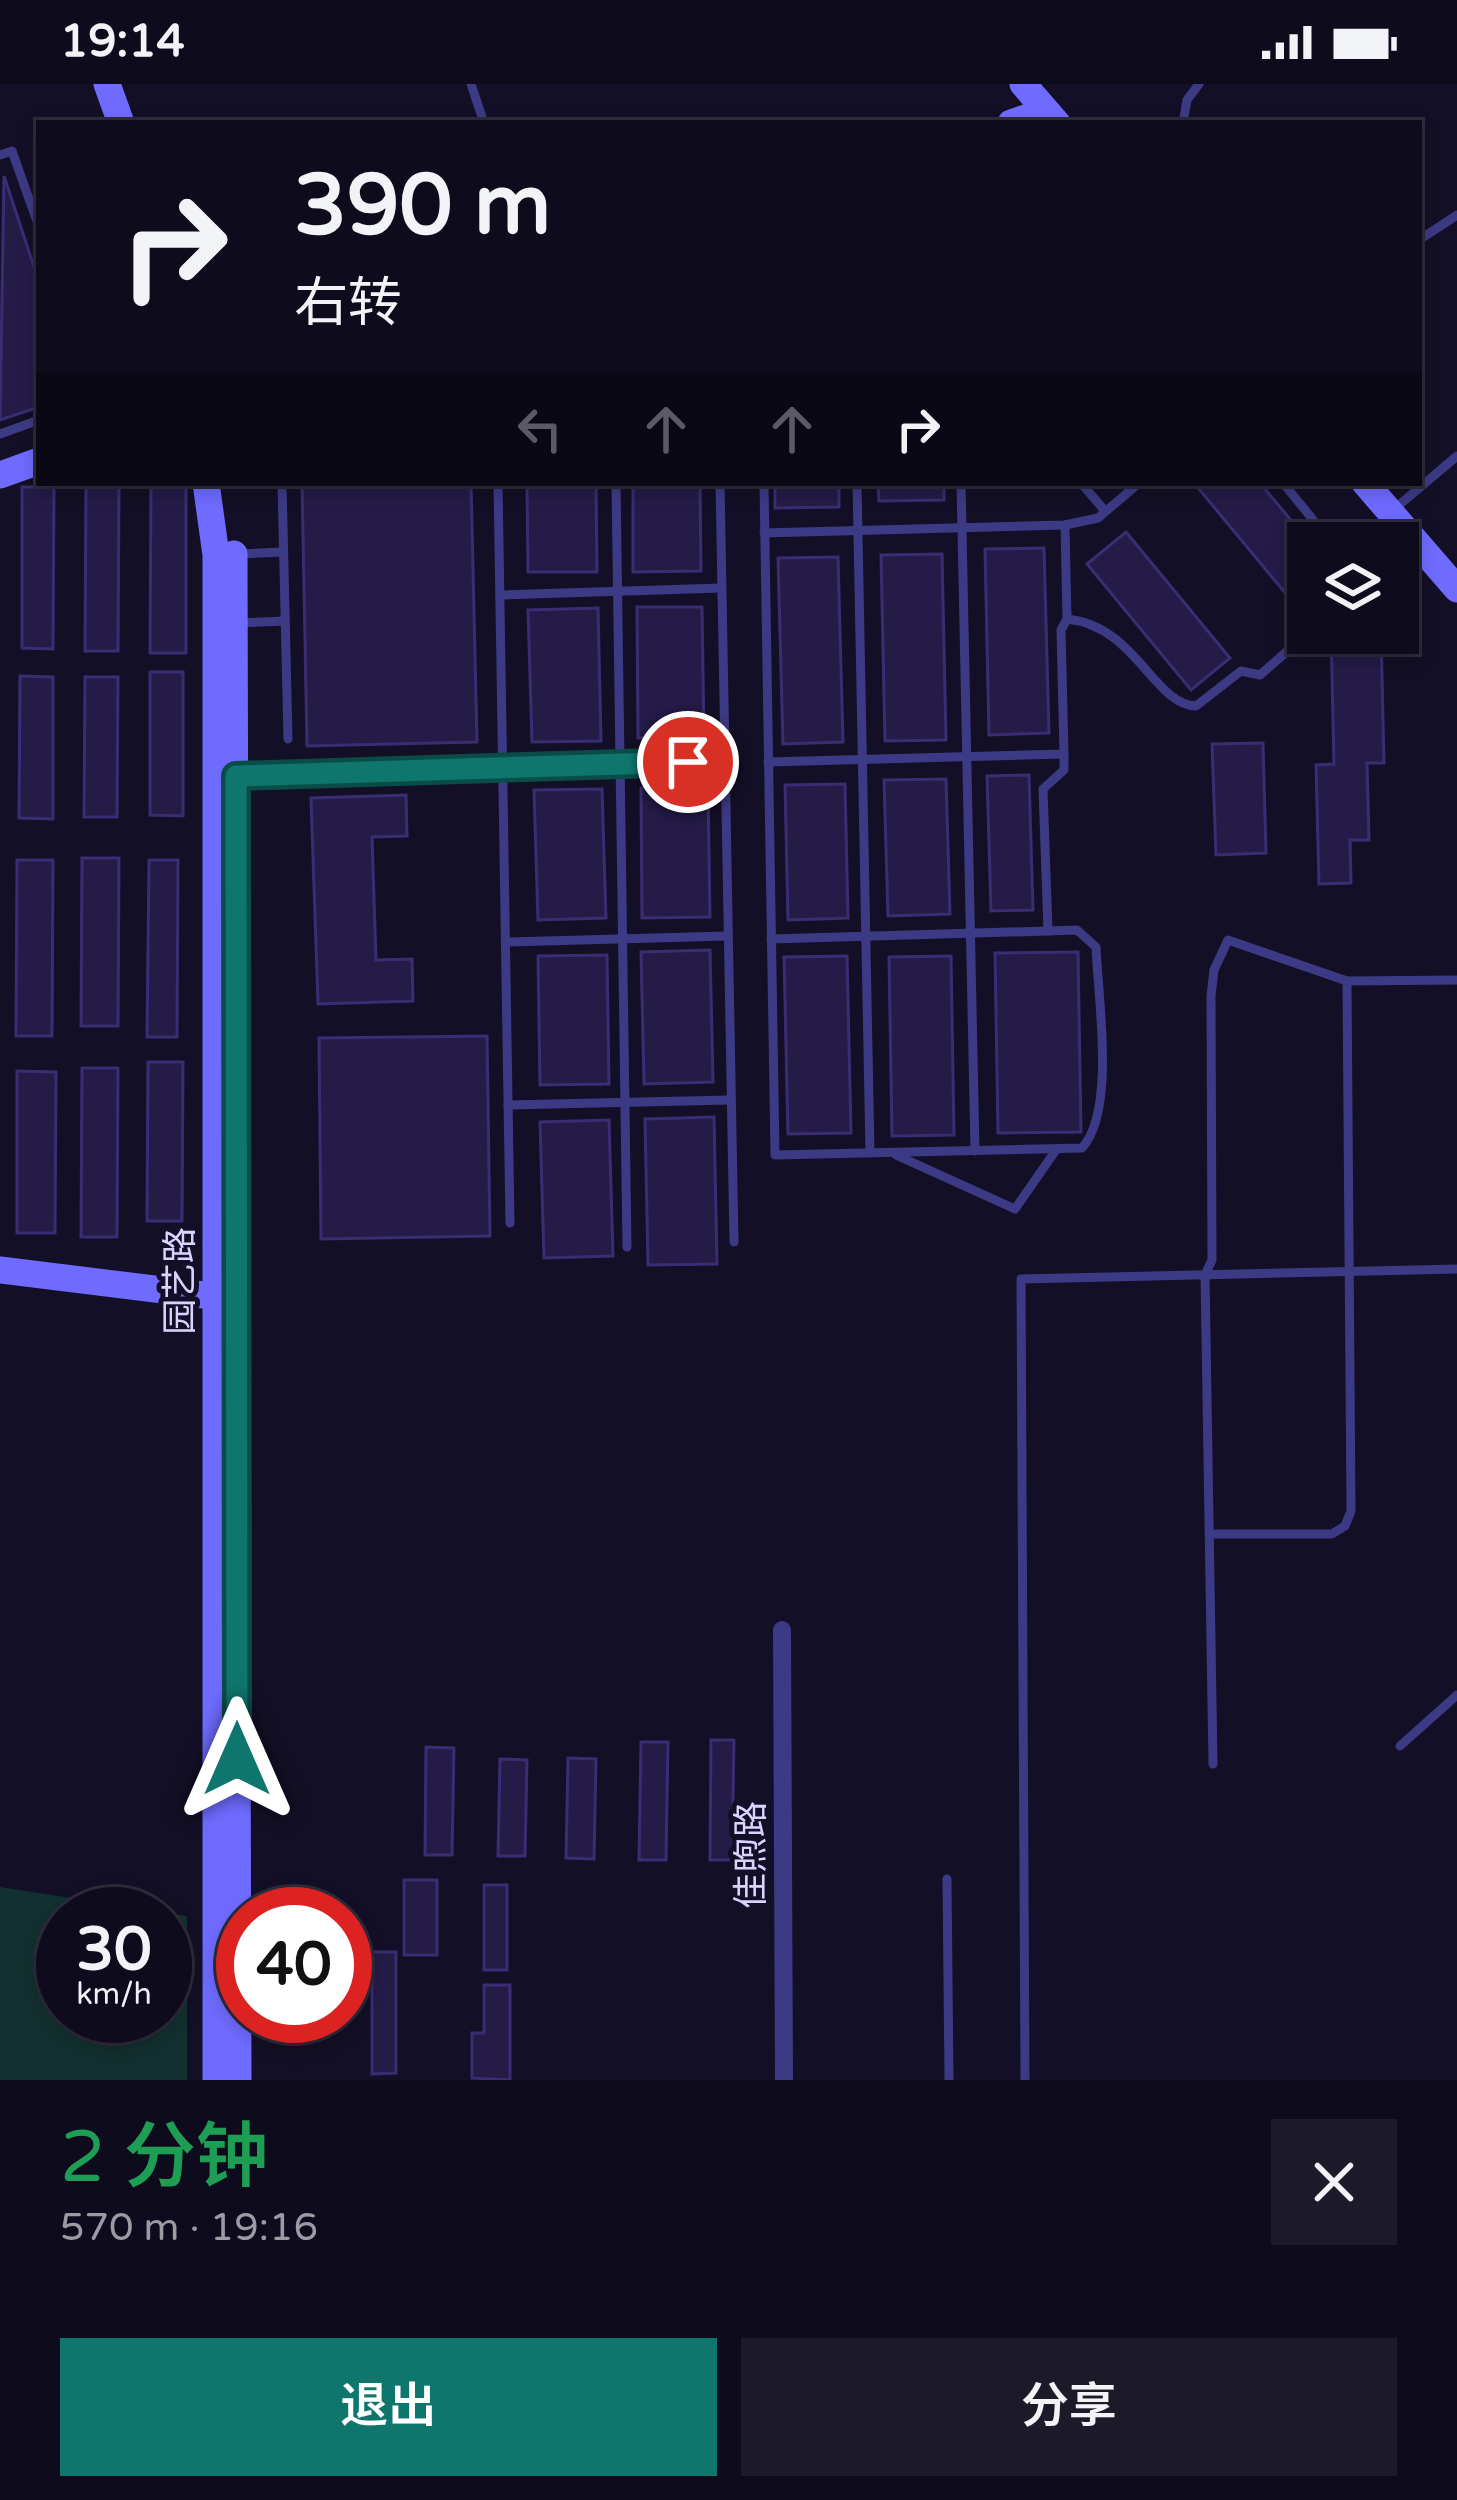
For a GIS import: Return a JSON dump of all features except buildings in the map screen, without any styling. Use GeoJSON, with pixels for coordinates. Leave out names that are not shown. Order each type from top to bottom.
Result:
{"type":"FeatureCollection","features":[{"type":"Feature","properties":{"kind":"street"},"geometry":{"type":"LineString","coordinates":[[107,84],[120,120]]}},
{"type":"Feature","properties":{"kind":"street"},"geometry":{"type":"LineString","coordinates":[[126,84],[138,120]]}},
{"type":"Feature","properties":{"kind":"street"},"geometry":{"type":"LineString","coordinates":[[1023,84],[1052,117]]}},
{"type":"Feature","properties":{"kind":"street"},"geometry":{"type":"LineString","coordinates":[[0,475],[36,462]]}},
{"type":"Feature","properties":{"kind":"street","name":"园艺路"},"geometry":{"type":"LineString","coordinates":[[206,486],[215,555],[238,2080]]}},
{"type":"Feature","properties":{"kind":"street","name":"园艺路"},"geometry":{"type":"LineString","coordinates":[[216,2080],[236,776],[234,555],[225,486]]}},
{"type":"Feature","properties":{"kind":"street"},"geometry":{"type":"LineString","coordinates":[[1368,486],[1394,522]]}},
{"type":"Feature","properties":{"kind":"street"},"geometry":{"type":"LineString","coordinates":[[1419,555],[1452,574]]}},
{"type":"Feature","properties":{"kind":"street"},"geometry":{"type":"LineString","coordinates":[[0,1270],[226,1297]]}},
{"type":"Feature","properties":{"kind":"street","name":"佳煦路"},"geometry":{"type":"LineString","coordinates":[[782,1630],[784,2080]]}},
{"type":"Feature","properties":{"kind":"lane"},"geometry":{"type":"LineString","coordinates":[[472,84],[483,120]]}},
{"type":"Feature","properties":{"kind":"lane"},"geometry":{"type":"LineString","coordinates":[[1183,120],[1186,100],[1199,84]]}},
{"type":"Feature","properties":{"kind":"lane"},"geometry":{"type":"LineString","coordinates":[[0,155],[12,151],[36,219]]}},
{"type":"Feature","properties":{"kind":"lane"},"geometry":{"type":"LineString","coordinates":[[1422,238],[1457,215]]}},
{"type":"Feature","properties":{"kind":"lane"},"geometry":{"type":"LineString","coordinates":[[0,434],[36,421]]}},
{"type":"Feature","properties":{"kind":"lane"},"geometry":{"type":"LineString","coordinates":[[1422,485],[1457,456]]}},
{"type":"Feature","properties":{"kind":"lane"},"geometry":{"type":"LineString","coordinates":[[282,486],[288,739]]}},
{"type":"Feature","properties":{"kind":"lane"},"geometry":{"type":"LineString","coordinates":[[498,486],[510,1223]]}},
{"type":"Feature","properties":{"kind":"lane"},"geometry":{"type":"LineString","coordinates":[[616,486],[627,1247]]}},
{"type":"Feature","properties":{"kind":"lane"},"geometry":{"type":"LineString","coordinates":[[720,486],[734,1242]]}},
{"type":"Feature","properties":{"kind":"lane"},"geometry":{"type":"LineString","coordinates":[[764,486],[764,533],[771,939],[775,1154],[1082,1148],[1099,1122],[1096,947],[1077,930],[771,939]]}},
{"type":"Feature","properties":{"kind":"lane"},"geometry":{"type":"LineString","coordinates":[[857,486],[870,1153]]}},
{"type":"Feature","properties":{"kind":"lane"},"geometry":{"type":"LineString","coordinates":[[961,486],[975,1151]]}},
{"type":"Feature","properties":{"kind":"lane"},"geometry":{"type":"LineString","coordinates":[[1084,486],[1105,511]]}},
{"type":"Feature","properties":{"kind":"lane"},"geometry":{"type":"LineString","coordinates":[[764,533],[1065,525],[1105,511],[1135,486]]}},
{"type":"Feature","properties":{"kind":"lane"},"geometry":{"type":"LineString","coordinates":[[1285,486],[1315,522]]}},
{"type":"Feature","properties":{"kind":"lane"},"geometry":{"type":"LineString","coordinates":[[1390,512],[1421,486]]}},
{"type":"Feature","properties":{"kind":"lane"},"geometry":{"type":"LineString","coordinates":[[1048,931],[1043,789],[1064,770],[1060,630],[1067,619],[1065,525]]}},
{"type":"Feature","properties":{"kind":"lane"},"geometry":{"type":"LineString","coordinates":[[234,555],[283,552]]}},
{"type":"Feature","properties":{"kind":"lane"},"geometry":{"type":"LineString","coordinates":[[500,595],[721,588]]}},
{"type":"Feature","properties":{"kind":"lane"},"geometry":{"type":"LineString","coordinates":[[1067,619],[1094,622],[1115,635],[1186,705],[1196,706],[1241,671],[1260,675],[1287,651]]}},
{"type":"Feature","properties":{"kind":"lane"},"geometry":{"type":"LineString","coordinates":[[235,623],[285,621]]}},
{"type":"Feature","properties":{"kind":"lane"},"geometry":{"type":"LineString","coordinates":[[768,762],[1064,754]]}},
{"type":"Feature","properties":{"kind":"lane"},"geometry":{"type":"LineString","coordinates":[[236,776],[722,761]]}},
{"type":"Feature","properties":{"kind":"lane"},"geometry":{"type":"LineString","coordinates":[[506,942],[727,936]]}},
{"type":"Feature","properties":{"kind":"lane"},"geometry":{"type":"LineString","coordinates":[[1213,1764],[1205,1275],[1212,1260],[1214,970],[1228,940],[1294,958],[1347,981],[1457,980]]}},
{"type":"Feature","properties":{"kind":"lane"},"geometry":{"type":"LineString","coordinates":[[1209,1534],[1332,1534],[1346,1526],[1351,1511],[1347,981]]}},
{"type":"Feature","properties":{"kind":"lane"},"geometry":{"type":"LineString","coordinates":[[508,1106],[730,1100]]}},
{"type":"Feature","properties":{"kind":"lane"},"geometry":{"type":"LineString","coordinates":[[891,1153],[1015,1209],[1056,1150]]}},
{"type":"Feature","properties":{"kind":"lane"},"geometry":{"type":"LineString","coordinates":[[1025,2080],[1021,1279],[1457,1269]]}},
{"type":"Feature","properties":{"kind":"lane"},"geometry":{"type":"LineString","coordinates":[[1400,1746],[1457,1695]]}},
{"type":"Feature","properties":{"kind":"lane"},"geometry":{"type":"LineString","coordinates":[[947,1879],[949,2080]]}},
{"type":"Feature","properties":{"kind":"green space"},"geometry":{"type":"Polygon","coordinates":[[[0,1887],[36,1893],[36,2043],[187,2043],[187,2080],[0,2080],[0,1887]]]}},
{"type":"Feature","properties":{"kind":"route"},"geometry":{"type":"LineString","coordinates":[[237,1759],[236,776],[688,762]]}}]}
